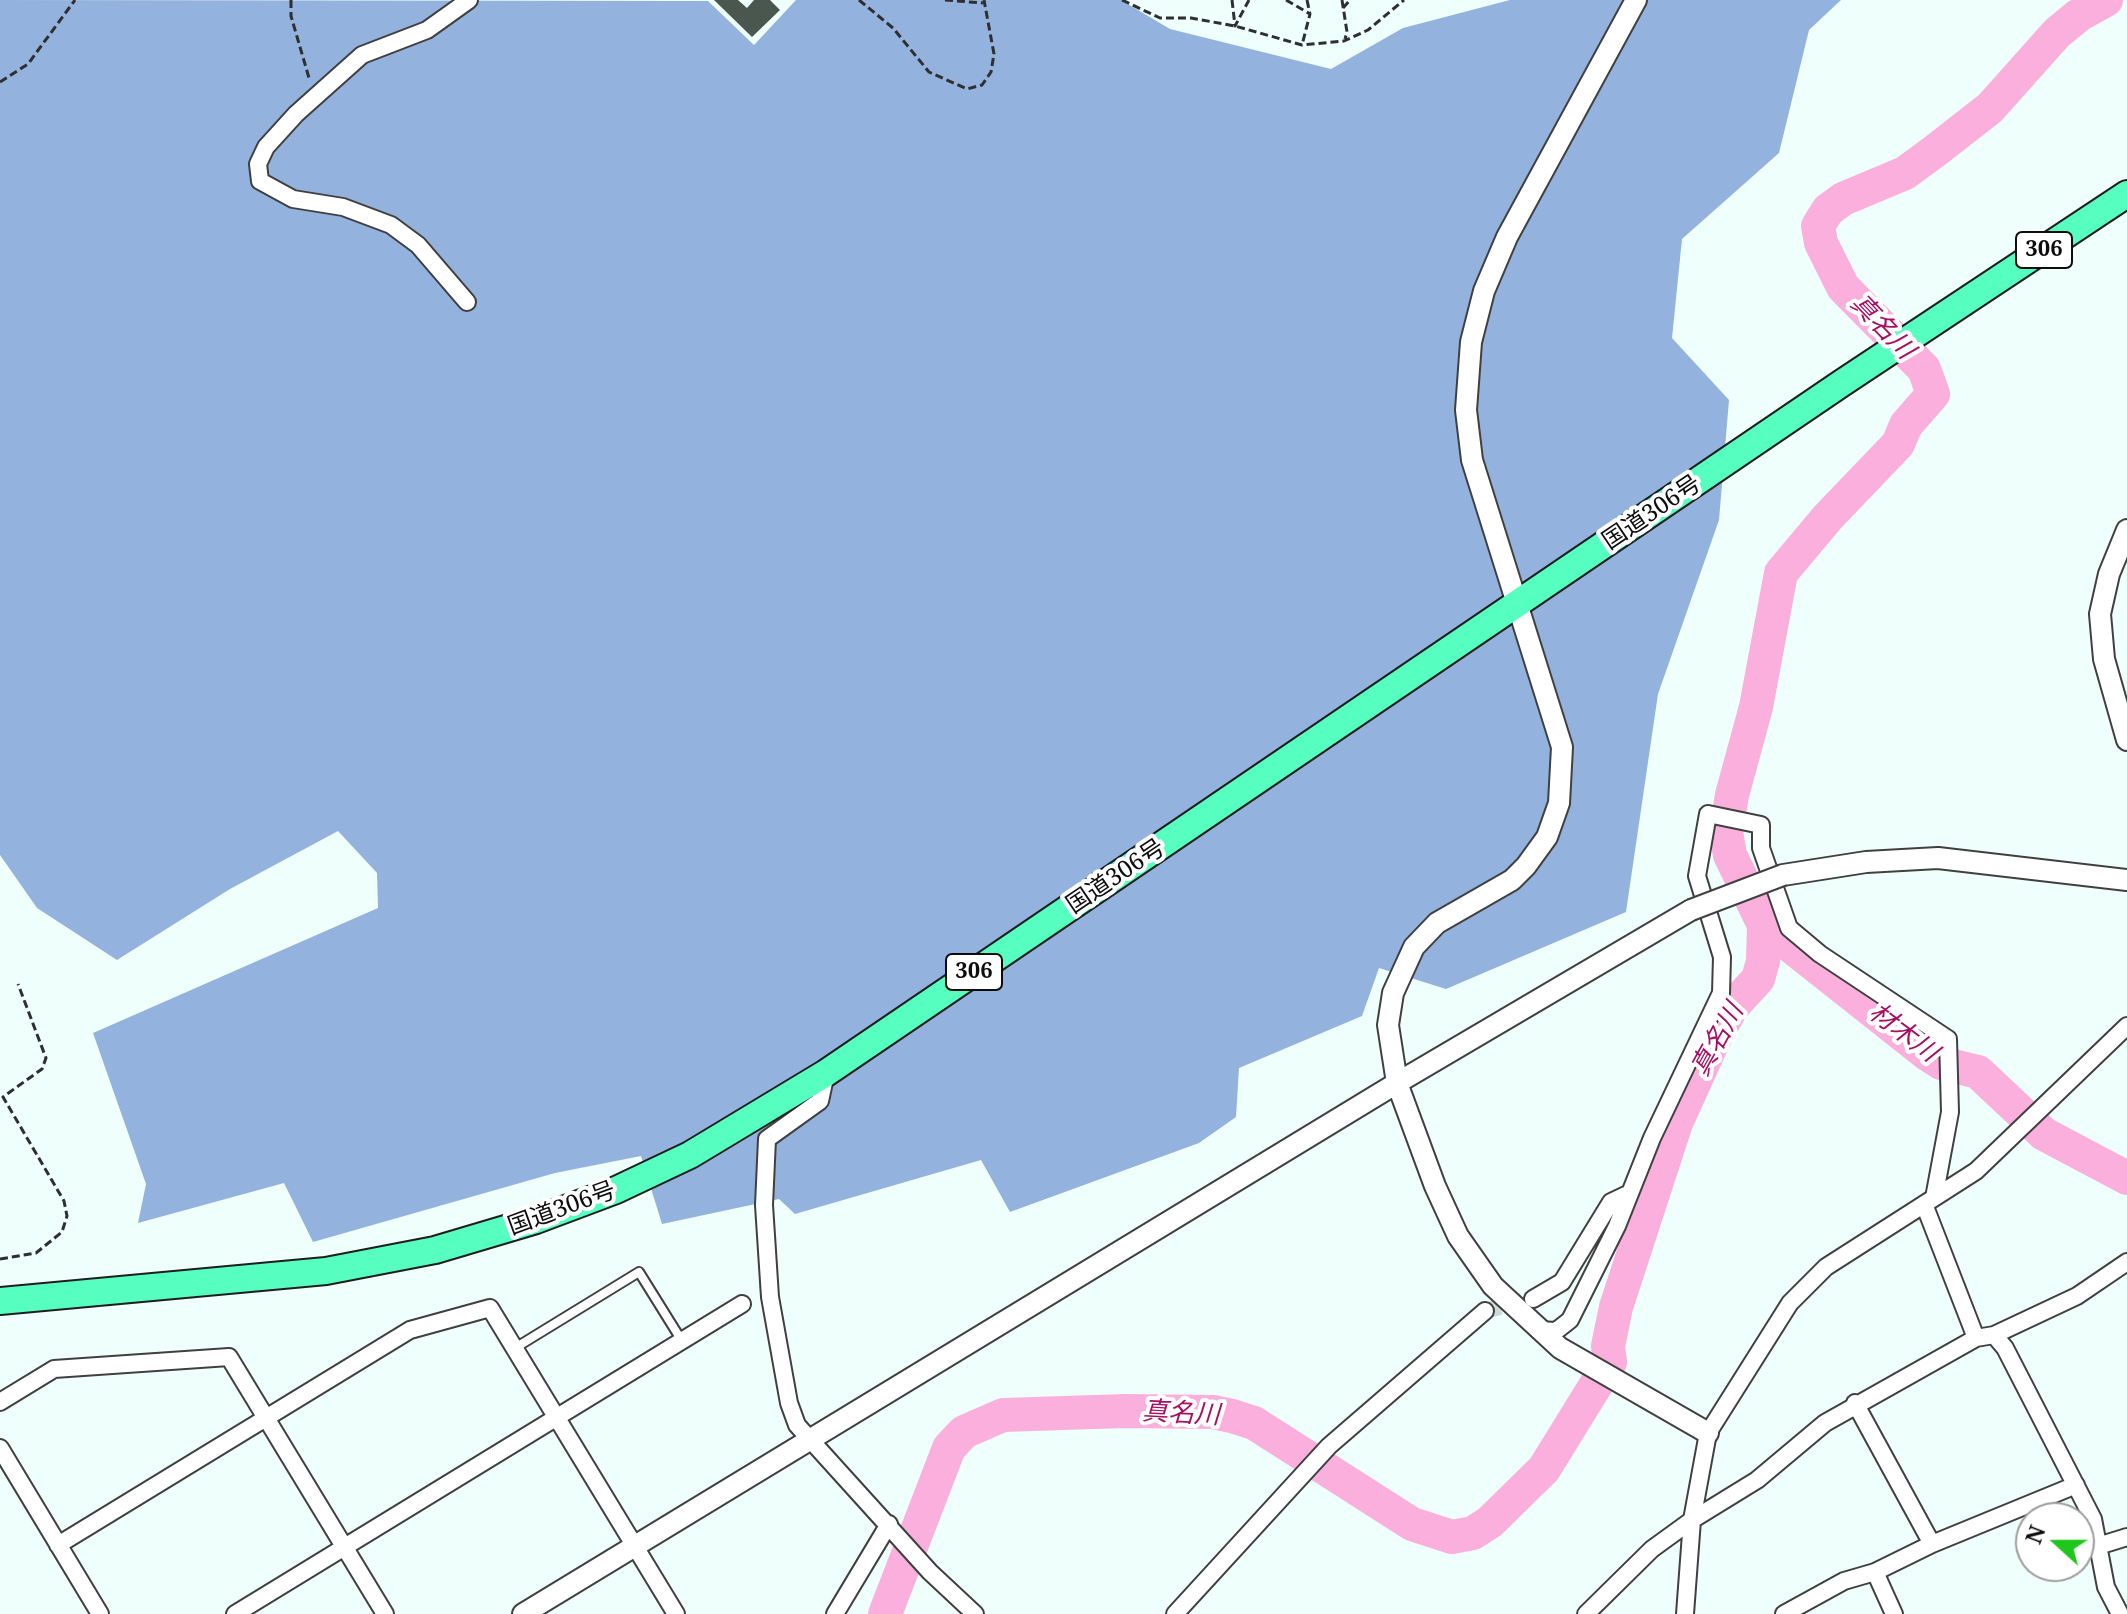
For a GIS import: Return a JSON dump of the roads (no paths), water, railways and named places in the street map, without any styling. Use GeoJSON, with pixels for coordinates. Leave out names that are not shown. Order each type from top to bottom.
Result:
{"type":"FeatureCollection","features":[{"type":"Feature","properties":{"kind":"highway","name":"国道306号"},"geometry":{"type":"LineString","coordinates":[[0,1301],[326,1271],[449,1246],[536,1220],[662,1169],[739,1127],[826,1073],[1842,383],[2127,194]]}},
{"type":"Feature","properties":{"kind":"street"},"geometry":{"type":"LineString","coordinates":[[467,302],[418,245],[391,225],[343,207],[293,199],[260,181],[258,164],[266,147],[362,55],[435,26],[469,0]]}},
{"type":"Feature","properties":{"kind":"street"},"geometry":{"type":"LineString","coordinates":[[1636,0],[1507,237],[1484,291],[1471,342],[1466,410],[1472,460],[1562,747],[1559,803],[1547,837],[1512,880],[1437,923],[1414,947],[1398,979],[1389,1009],[1389,1044],[1397,1083],[1458,1236],[1493,1286],[1560,1348],[1708,1433]]}},
{"type":"Feature","properties":{"kind":"street"},"geometry":{"type":"LineString","coordinates":[[2127,530],[2109,574],[2100,614],[2104,659],[2127,740]]}},
{"type":"Feature","properties":{"kind":"street"},"geometry":{"type":"LineString","coordinates":[[1538,1330],[1556,1331],[1570,1320],[1721,993],[1722,957],[1697,876],[1708,814],[1761,825],[1761,848],[1789,928],[1820,954],[1948,1039],[1947,1093],[1950,1112],[1929,1201],[1976,1338]]}},
{"type":"Feature","properties":{"kind":"street"},"geometry":{"type":"LineString","coordinates":[[523,1614],[1397,1083],[1691,910],[1783,875],[1866,862],[1938,858],[2127,880]]}},
{"type":"Feature","properties":{"kind":"street"},"geometry":{"type":"LineString","coordinates":[[1685,1614],[1692,1520],[1708,1433],[1790,1303],[1826,1267],[1976,1171],[2127,1026]]}},
{"type":"Feature","properties":{"kind":"street"},"geometry":{"type":"LineString","coordinates":[[826,1073],[820,1101],[767,1139],[764,1205],[770,1297],[789,1403],[797,1425],[930,1572],[975,1614]]}},
{"type":"Feature","properties":{"kind":"street"},"geometry":{"type":"LineString","coordinates":[[1533,1299],[1562,1282],[1611,1202],[1630,1193]]}},
{"type":"Feature","properties":{"kind":"street"},"geometry":{"type":"LineString","coordinates":[[1586,1614],[1652,1549],[1757,1480],[1825,1423],[1855,1403],[1976,1338],[1994,1335],[2077,1296],[2127,1262]]}},
{"type":"Feature","properties":{"kind":"street"},"geometry":{"type":"LineString","coordinates":[[235,1614],[742,1304]]}},
{"type":"Feature","properties":{"kind":"street"},"geometry":{"type":"LineString","coordinates":[[58,1545],[410,1330],[490,1308],[676,1614]]}},
{"type":"Feature","properties":{"kind":"street"},"geometry":{"type":"LineString","coordinates":[[1175,1614],[1329,1446],[1485,1311]]}},
{"type":"Feature","properties":{"kind":"street"},"geometry":{"type":"LineString","coordinates":[[1994,1335],[2005,1348],[2093,1519],[2106,1587],[2120,1614]]}},
{"type":"Feature","properties":{"kind":"street"},"geometry":{"type":"LineString","coordinates":[[0,1402],[54,1369],[229,1357],[385,1614]]}},
{"type":"Feature","properties":{"kind":"street"},"geometry":{"type":"LineString","coordinates":[[1855,1403],[1932,1544]]}},
{"type":"Feature","properties":{"kind":"street"},"geometry":{"type":"LineString","coordinates":[[0,1448],[100,1614]]}},
{"type":"Feature","properties":{"kind":"street"},"geometry":{"type":"LineString","coordinates":[[1784,1614],[1844,1581],[1875,1572],[1932,1544],[2076,1485]]}},
{"type":"Feature","properties":{"kind":"street"},"geometry":{"type":"LineString","coordinates":[[835,1614],[893,1529]]}},
{"type":"Feature","properties":{"kind":"street"},"geometry":{"type":"LineString","coordinates":[[2098,1546],[2127,1537]]}},
{"type":"Feature","properties":{"kind":"street"},"geometry":{"type":"LineString","coordinates":[[1875,1572],[1894,1614]]}},
{"type":"Feature","properties":{"kind":"lane"},"geometry":{"type":"LineString","coordinates":[[515,1348],[639,1272],[682,1341]]}},
{"type":"Feature","properties":{"kind":"waterway","name":"真名川"},"geometry":{"type":"LineString","coordinates":[[885,1614],[949,1448],[964,1432],[1003,1415],[1125,1411],[1213,1412],[1232,1416],[1254,1423],[1412,1524],[1452,1537],[1473,1533],[1490,1522],[1544,1469],[1610,1362],[1608,1346],[1616,1307],[1676,1123],[1716,1035],[1732,1007],[1758,979],[1763,961],[1764,925],[1730,855],[1726,832],[1732,795],[1756,707],[1781,573],[1828,517],[1898,444],[1906,425],[1933,394],[1924,369],[1843,287],[1821,243],[1818,226],[1828,210],[1843,199],[1905,173],[1990,108],[2057,33],[2079,15],[2106,0]]}},
{"type":"Feature","properties":{"kind":"waterway","name":"材木川"},"geometry":{"type":"LineString","coordinates":[[1764,925],[1927,1054],[1941,1063],[1978,1072],[2044,1134],[2127,1178]]}},
{"type":"Feature","properties":{"kind":"tunnel"},"geometry":{"type":"LineString","coordinates":[[1485,1311],[1522,1301]]}}]}
